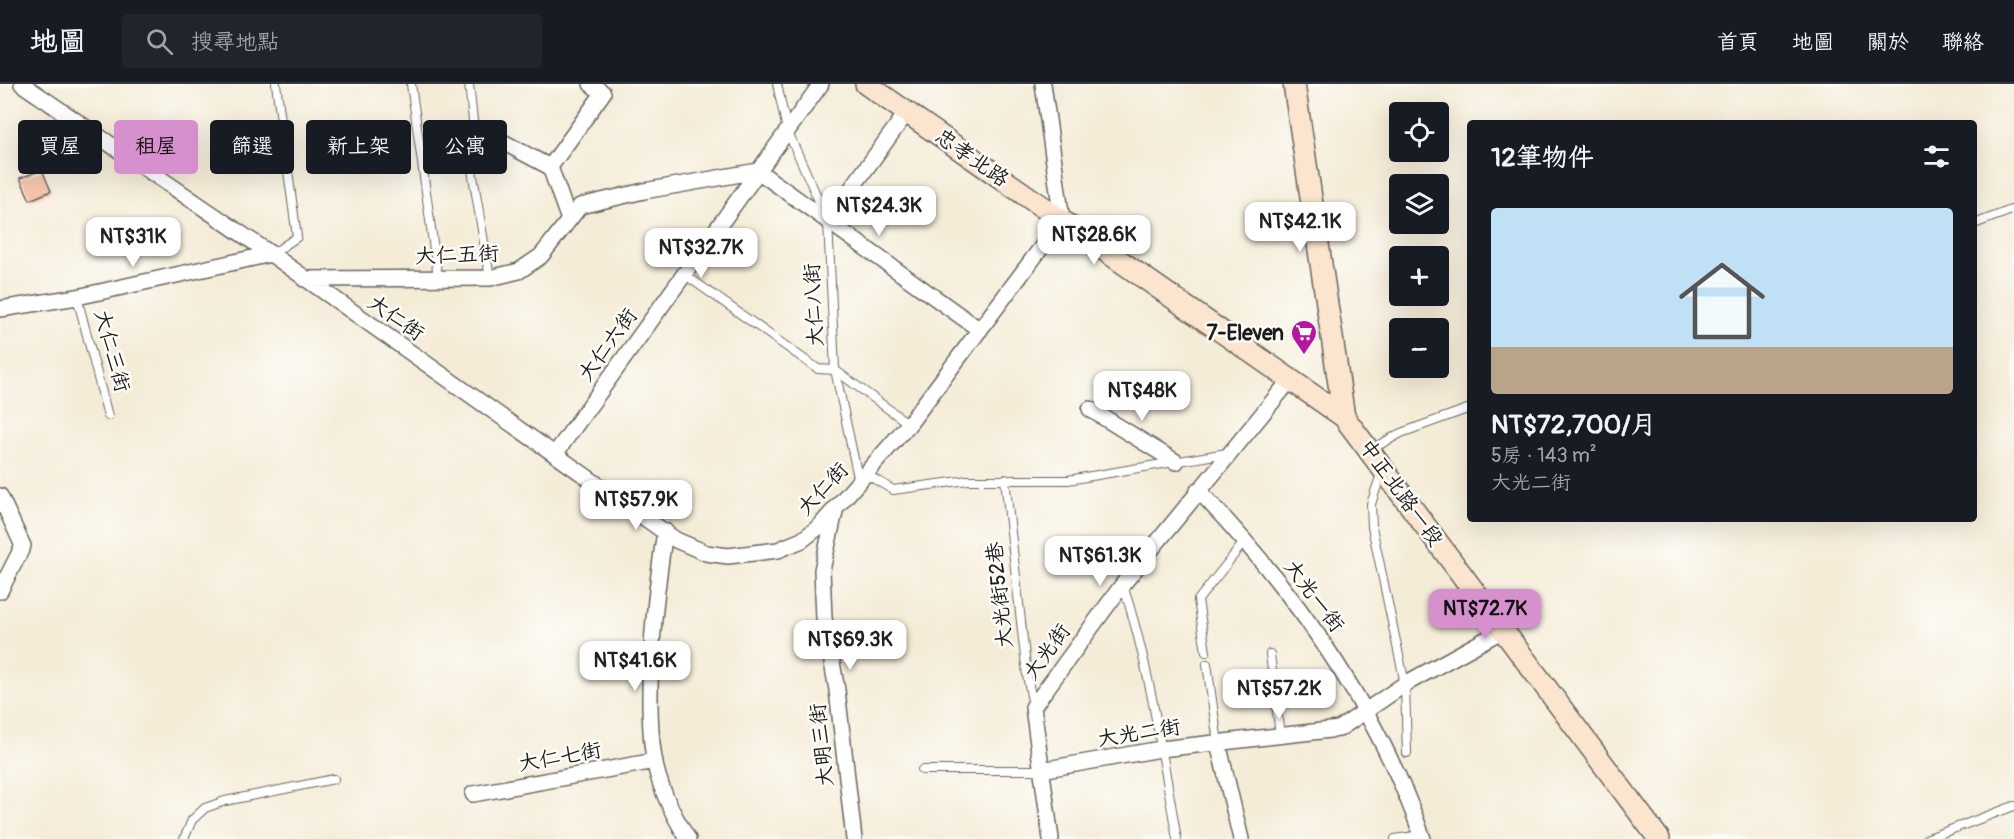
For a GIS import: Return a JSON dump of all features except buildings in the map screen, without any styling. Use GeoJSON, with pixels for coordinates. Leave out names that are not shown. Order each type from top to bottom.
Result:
{"type":"FeatureCollection","features":[{"type":"Feature","properties":{"kind":"main road","name":"忠孝北路"},"geometry":{"type":"LineString","coordinates":[[866,84],[1344,417]]}},
{"type":"Feature","properties":{"kind":"main road","name":"中正北路一段"},"geometry":{"type":"LineString","coordinates":[[1294,84],[1344,417],[1659,839]]}},
{"type":"Feature","properties":{"kind":"street","name":"大仁街"},"geometry":{"type":"LineString","coordinates":[[22,84],[272,254],[304,279],[676,540],[706,553],[728,556],[778,549],[802,540],[820,526],[909,424],[1062,220]]}},
{"type":"Feature","properties":{"kind":"street"},"geometry":{"type":"LineString","coordinates":[[550,167],[603,93],[591,84]]}},
{"type":"Feature","properties":{"kind":"street","name":"大仁六街"},"geometry":{"type":"LineString","coordinates":[[555,454],[821,84]]}},
{"type":"Feature","properties":{"kind":"street"},"geometry":{"type":"LineString","coordinates":[[1042,84],[1062,220]]}},
{"type":"Feature","properties":{"kind":"street"},"geometry":{"type":"LineString","coordinates":[[828,221],[907,112]]}},
{"type":"Feature","properties":{"kind":"street"},"geometry":{"type":"LineString","coordinates":[[507,144],[550,167],[569,220]]}},
{"type":"Feature","properties":{"kind":"street","name":"大仁五街"},"geometry":{"type":"LineString","coordinates":[[304,279],[490,278],[519,271],[541,256],[580,206],[665,187],[758,171]]}},
{"type":"Feature","properties":{"kind":"street"},"geometry":{"type":"LineString","coordinates":[[758,171],[980,330]]}},
{"type":"Feature","properties":{"kind":"street","name":"大仁三街"},"geometry":{"type":"LineString","coordinates":[[0,309],[76,297],[272,254]]}},
{"type":"Feature","properties":{"kind":"street","name":"大光街"},"geometry":{"type":"LineString","coordinates":[[1051,839],[1033,706],[1123,584],[1228,453],[1291,379]]}},
{"type":"Feature","properties":{"kind":"street"},"geometry":{"type":"LineString","coordinates":[[1090,409],[1176,462]]}},
{"type":"Feature","properties":{"kind":"street","name":"大光一街"},"geometry":{"type":"LineString","coordinates":[[1198,490],[1246,540],[1338,663],[1367,711],[1399,777],[1422,837]]}},
{"type":"Feature","properties":{"kind":"street"},"geometry":{"type":"LineString","coordinates":[[0,496],[23,546],[0,591]]}},
{"type":"Feature","properties":{"kind":"street","name":"大明三街"},"geometry":{"type":"LineString","coordinates":[[837,504],[822,570],[824,618],[837,690],[854,839]]}},
{"type":"Feature","properties":{"kind":"street"},"geometry":{"type":"LineString","coordinates":[[665,531],[656,617],[651,717],[655,761],[668,803],[688,839]]}},
{"type":"Feature","properties":{"kind":"street","name":"大光二街"},"geometry":{"type":"LineString","coordinates":[[1041,770],[1161,749],[1339,729],[1404,684],[1503,630]]}},
{"type":"Feature","properties":{"kind":"street"},"geometry":{"type":"LineString","coordinates":[[1218,743],[1241,839]]}},
{"type":"Feature","properties":{"kind":"street","name":"大仁七街"},"geometry":{"type":"LineString","coordinates":[[473,794],[655,761]]}},
{"type":"Feature","properties":{"kind":"lane"},"geometry":{"type":"LineString","coordinates":[[272,254],[297,237],[276,84]]}},
{"type":"Feature","properties":{"kind":"lane"},"geometry":{"type":"LineString","coordinates":[[411,84],[438,278]]}},
{"type":"Feature","properties":{"kind":"lane"},"geometry":{"type":"LineString","coordinates":[[469,84],[473,120]]}},
{"type":"Feature","properties":{"kind":"lane","name":"大仁八街"},"geometry":{"type":"LineString","coordinates":[[777,84],[787,130],[828,221],[835,370],[863,479]]}},
{"type":"Feature","properties":{"kind":"lane"},"geometry":{"type":"LineString","coordinates":[[473,174],[490,278]]}},
{"type":"Feature","properties":{"kind":"lane"},"geometry":{"type":"LineString","coordinates":[[1977,223],[2014,209]]}},
{"type":"Feature","properties":{"kind":"lane"},"geometry":{"type":"LineString","coordinates":[[684,273],[818,369],[835,370],[909,424]]}},
{"type":"Feature","properties":{"kind":"lane","name":"大仁三街"},"geometry":{"type":"LineString","coordinates":[[76,297],[108,416]]}},
{"type":"Feature","properties":{"kind":"lane"},"geometry":{"type":"LineString","coordinates":[[1369,451],[1401,432],[1467,409]]}},
{"type":"Feature","properties":{"kind":"lane"},"geometry":{"type":"LineString","coordinates":[[863,479],[893,490],[968,480],[1068,480],[1228,453]]}},
{"type":"Feature","properties":{"kind":"lane"},"geometry":{"type":"LineString","coordinates":[[1382,470],[1371,504],[1372,527],[1404,684],[1407,753]]}},
{"type":"Feature","properties":{"kind":"lane","name":"大光街52巷"},"geometry":{"type":"LineString","coordinates":[[1005,479],[1027,675],[1033,706]]}},
{"type":"Feature","properties":{"kind":"lane"},"geometry":{"type":"LineString","coordinates":[[1206,652],[1198,600],[1246,540]]}},
{"type":"Feature","properties":{"kind":"lane"},"geometry":{"type":"LineString","coordinates":[[1123,584],[1133,615],[1177,839]]}},
{"type":"Feature","properties":{"kind":"lane"},"geometry":{"type":"LineString","coordinates":[[1270,654],[1280,736]]}},
{"type":"Feature","properties":{"kind":"lane"},"geometry":{"type":"LineString","coordinates":[[1207,664],[1218,743]]}},
{"type":"Feature","properties":{"kind":"lane"},"geometry":{"type":"LineString","coordinates":[[922,770],[1041,770]]}},
{"type":"Feature","properties":{"kind":"lane"},"geometry":{"type":"LineString","coordinates":[[184,839],[192,820],[205,808],[334,779]]}},
{"type":"Feature","properties":{"kind":"lane"},"geometry":{"type":"LineString","coordinates":[[1926,839],[2014,806]]}},
{"type":"Feature","properties":{"kind":"lane"},"geometry":{"type":"LineString","coordinates":[[1395,839],[1422,837]]}},
{"type":"Feature","properties":{"kind":"place","name":"7-Eleven"},"geometry":{"type":"Point","coordinates":[1304,356]}}]}
